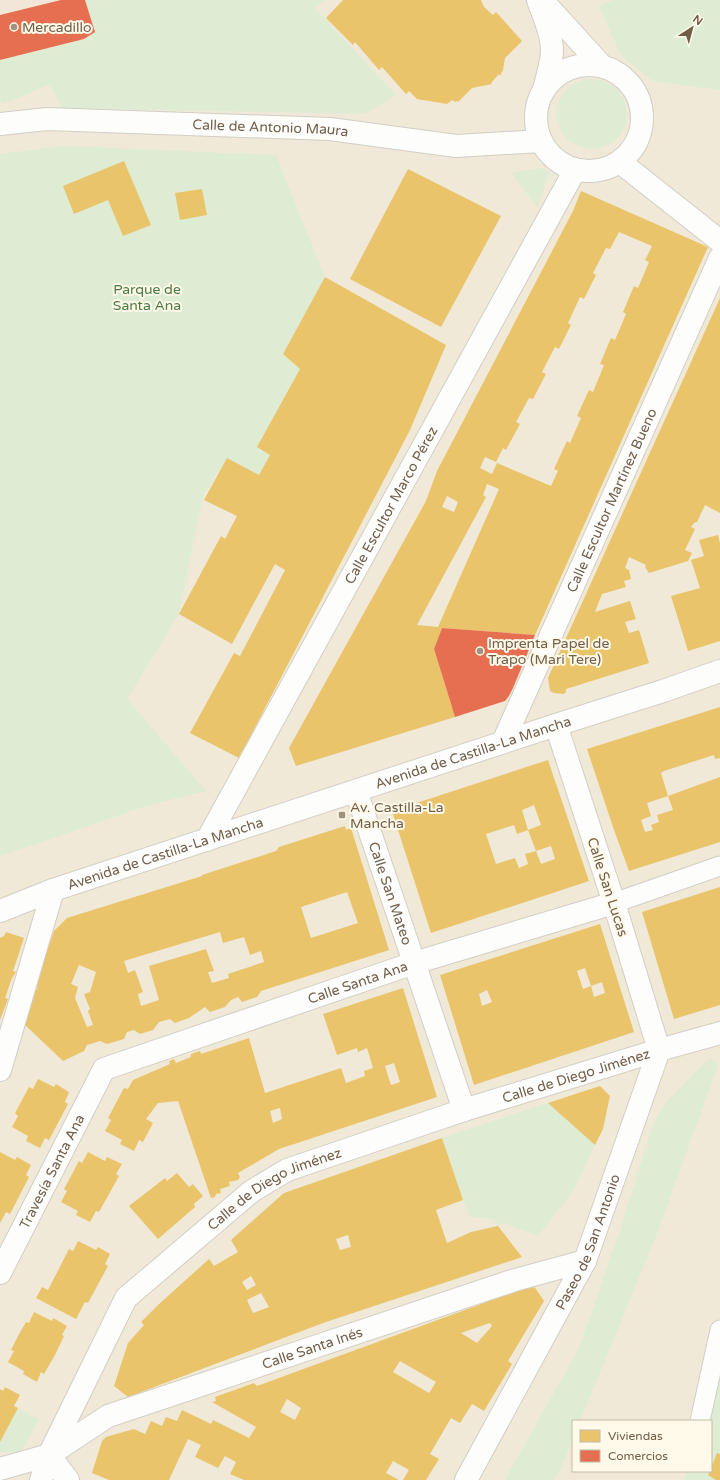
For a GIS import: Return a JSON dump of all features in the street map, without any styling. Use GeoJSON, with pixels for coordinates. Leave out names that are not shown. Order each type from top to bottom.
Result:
{"type":"FeatureCollection","features":[{"type":"Feature","properties":{"kind":"street"},"geometry":{"type":"LineString","coordinates":[[538,0],[550,35],[552,52],[543,91],[536,110],[538,131],[541,141],[555,159],[575,170],[591,171],[606,169],[620,162],[635,146],[643,125],[643,113],[638,97],[629,83],[617,73],[602,66],[592,65],[573,67],[556,76],[543,91]]}},
{"type":"Feature","properties":{"kind":"street"},"geometry":{"type":"LineString","coordinates":[[542,0],[602,66]]}},
{"type":"Feature","properties":{"kind":"street","name":"Calle de Antonio Maura"},"geometry":{"type":"LineString","coordinates":[[0,124],[47,119],[330,128],[456,146],[541,141]]}},
{"type":"Feature","properties":{"kind":"street"},"geometry":{"type":"LineString","coordinates":[[620,162],[720,241]]}},
{"type":"Feature","properties":{"kind":"street","name":"Calle Escultor Marco Pérez"},"geometry":{"type":"LineString","coordinates":[[207,840],[575,170]]}},
{"type":"Feature","properties":{"kind":"street","name":"Calle Escultor Martínez Bueno"},"geometry":{"type":"LineString","coordinates":[[503,742],[720,258]]}},
{"type":"Feature","properties":{"kind":"street","name":"Avenida de Castilla-La Mancha"},"geometry":{"type":"LineString","coordinates":[[0,911],[53,890],[663,691],[720,671]]}},
{"type":"Feature","properties":{"kind":"street","name":"Calle San Lucas"},"geometry":{"type":"LineString","coordinates":[[556,725],[614,903],[659,1050]]}},
{"type":"Feature","properties":{"kind":"street","name":"Calle San Mateo"},"geometry":{"type":"LineString","coordinates":[[356,791],[464,1110]]}},
{"type":"Feature","properties":{"kind":"street"},"geometry":{"type":"LineString","coordinates":[[614,903],[720,866]]}},
{"type":"Feature","properties":{"kind":"street"},"geometry":{"type":"LineString","coordinates":[[0,1070],[53,890]]}},
{"type":"Feature","properties":{"kind":"street","name":"Calle Santa Ana"},"geometry":{"type":"LineString","coordinates":[[104,1069],[414,963],[614,903]]}},
{"type":"Feature","properties":{"kind":"street"},"geometry":{"type":"LineString","coordinates":[[659,1050],[720,1033]]}},
{"type":"Feature","properties":{"kind":"street","name":"Calle de Diego Jiménez"},"geometry":{"type":"LineString","coordinates":[[42,1480],[49,1455],[126,1298],[252,1190],[287,1170],[464,1110],[659,1050]]}},
{"type":"Feature","properties":{"kind":"street","name":"Paseo de San Antonio"},"geometry":{"type":"LineString","coordinates":[[466,1480],[585,1261],[659,1050]]}},
{"type":"Feature","properties":{"kind":"street","name":"Travesía Santa Ana"},"geometry":{"type":"LineString","coordinates":[[0,1274],[104,1069]]}},
{"type":"Feature","properties":{"kind":"street","name":"Calle Santa Inés"},"geometry":{"type":"LineString","coordinates":[[49,1455],[108,1416],[515,1280],[585,1261]]}},
{"type":"Feature","properties":{"kind":"street"},"geometry":{"type":"LineString","coordinates":[[700,1420],[720,1330]]}},
{"type":"Feature","properties":{"kind":"street"},"geometry":{"type":"LineString","coordinates":[[0,1469],[49,1455],[68,1480]]}},
{"type":"Feature","properties":{"kind":"shaded area"},"geometry":{"type":"Polygon","coordinates":[[[0,0],[720,0],[720,1480],[0,1480],[0,0]]]}},
{"type":"Feature","properties":{"kind":"shaded area","name":"Mercadillo"},"geometry":{"type":"Polygon","coordinates":[[[0,0],[57,0],[0,54],[0,0]]]}},
{"type":"Feature","properties":{"kind":"green space"},"geometry":{"type":"Polygon","coordinates":[[[85,0],[324,0],[315,8],[396,95],[365,114],[63,108],[49,85],[2,104],[0,98],[0,60],[84,39],[95,31],[85,0]]]}},
{"type":"Feature","properties":{"kind":"green space"},"geometry":{"type":"Polygon","coordinates":[[[613,0],[720,0],[720,90],[653,81],[621,55],[599,6],[613,0]]]}},
{"type":"Feature","properties":{"kind":"green space"},"geometry":{"type":"Polygon","coordinates":[[[592,79],[605,82],[617,89],[624,101],[627,114],[624,127],[617,139],[605,146],[592,149],[579,146],[567,139],[560,127],[557,114],[560,101],[567,89],[579,82],[592,79]]]}},
{"type":"Feature","properties":{"kind":"green space","name":"Parque de Santa Ana"},"geometry":{"type":"Polygon","coordinates":[[[64,146],[276,155],[325,277],[283,354],[300,369],[257,447],[270,455],[259,475],[227,458],[203,496],[179,614],[127,699],[206,791],[149,805],[0,856],[0,154],[64,146]]]}},
{"type":"Feature","properties":{"kind":"green space"},"geometry":{"type":"Polygon","coordinates":[[[542,168],[549,174],[537,207],[512,173],[542,168]]]}},
{"type":"Feature","properties":{"kind":"green space"},"geometry":{"type":"Polygon","coordinates":[[[710,1058],[718,1065],[657,1234],[580,1420],[572,1420],[572,1441],[559,1472],[554,1480],[505,1480],[580,1346],[619,1233],[654,1122],[664,1105],[710,1058]]]}},
{"type":"Feature","properties":{"kind":"green space"},"geometry":{"type":"Polygon","coordinates":[[[548,1103],[595,1145],[574,1190],[538,1236],[505,1223],[497,1226],[494,1219],[469,1216],[442,1138],[548,1103]]]}},
{"type":"Feature","properties":{"kind":"green space"},"geometry":{"type":"Polygon","coordinates":[[[718,1380],[720,1380],[720,1454],[717,1453],[712,1466],[712,1420],[704,1420],[718,1380]]]}},
{"type":"Feature","properties":{"kind":"green space"},"geometry":{"type":"Polygon","coordinates":[[[18,1408],[39,1419],[21,1453],[0,1452],[0,1442],[18,1408]]]}},
{"type":"Feature","properties":{"kind":"green space"},"geometry":{"type":"Polygon","coordinates":[[[686,1472],[710,1472],[708,1475],[716,1480],[684,1480],[686,1472]]]}},
{"type":"Feature","properties":{"kind":"building: Viviendas"},"geometry":{"type":"Polygon","coordinates":[[[343,0],[481,0],[484,7],[493,15],[496,12],[522,41],[505,58],[503,70],[500,76],[499,74],[491,83],[492,84],[472,88],[458,102],[452,100],[447,104],[417,99],[409,91],[406,94],[382,67],[379,70],[355,42],[353,45],[326,18],[343,0]]]}},
{"type":"Feature","properties":{"kind":"building: Viviendas"},"geometry":{"type":"Polygon","coordinates":[[[124,161],[151,225],[123,236],[108,200],[74,214],[63,186],[124,161]]]}},
{"type":"Feature","properties":{"kind":"building: Viviendas"},"geometry":{"type":"Polygon","coordinates":[[[408,169],[501,216],[441,327],[350,279],[408,169]]]}},
{"type":"Feature","properties":{"kind":"building: Viviendas"},"geometry":{"type":"Polygon","coordinates":[[[202,189],[207,215],[180,220],[175,193],[202,189]]]}},
{"type":"Feature","properties":{"kind":"building: Viviendas"},"geometry":{"type":"Polygon","coordinates":[[[581,191],[708,247],[535,635],[442,628],[434,649],[455,717],[296,766],[289,748],[426,501],[437,471],[573,211],[581,191]],[[619,232],[610,249],[606,248],[593,273],[596,275],[584,299],[580,297],[568,323],[571,325],[559,349],[555,347],[542,372],[546,374],[533,399],[529,398],[516,422],[520,424],[506,450],[503,448],[496,462],[485,457],[480,468],[492,474],[497,463],[551,486],[558,471],[554,469],[567,441],[570,443],[581,418],[577,416],[589,390],[593,392],[604,365],[600,364],[611,338],[615,340],[626,314],[623,312],[634,286],[638,288],[649,262],[645,260],[652,246],[619,232]],[[487,484],[483,495],[486,497],[417,625],[438,627],[499,489],[487,484]],[[447,496],[442,507],[454,512],[458,502],[447,496]]]}},
{"type":"Feature","properties":{"kind":"building: Viviendas"},"geometry":{"type":"Polygon","coordinates":[[[325,277],[446,345],[410,430],[239,758],[190,733],[234,653],[240,656],[285,570],[275,564],[232,644],[179,614],[221,536],[225,539],[237,516],[204,500],[227,458],[259,475],[270,455],[257,447],[300,369],[283,354],[325,277]]]}},
{"type":"Feature","properties":{"kind":"building: Viviendas"},"geometry":{"type":"Polygon","coordinates":[[[720,298],[720,513],[705,505],[697,522],[691,527],[695,529],[685,550],[692,553],[688,561],[649,573],[645,567],[646,565],[629,557],[625,568],[629,570],[631,579],[624,581],[626,587],[602,594],[595,612],[630,601],[636,619],[625,622],[629,633],[639,630],[649,663],[566,689],[564,694],[554,693],[550,691],[548,678],[720,298]]]}},
{"type":"Feature","properties":{"kind":"building: Viviendas"},"geometry":{"type":"Polygon","coordinates":[[[718,535],[720,543],[720,641],[688,651],[671,596],[700,588],[691,560],[704,556],[699,540],[718,535]]]}},
{"type":"Feature","properties":{"kind":"building: Viviendas"},"geometry":{"type":"Polygon","coordinates":[[[720,707],[720,758],[715,759],[714,755],[661,773],[668,796],[720,777],[720,842],[629,871],[587,749],[720,707]],[[668,796],[647,803],[651,816],[641,820],[645,832],[653,830],[651,825],[659,822],[657,815],[673,810],[668,796]]]}},
{"type":"Feature","properties":{"kind":"building: Viviendas"},"geometry":{"type":"Polygon","coordinates":[[[548,760],[589,881],[431,933],[392,811],[548,760]],[[534,805],[522,810],[528,830],[541,825],[534,805]],[[514,825],[486,834],[496,864],[515,858],[519,868],[528,864],[525,854],[536,851],[528,830],[517,834],[514,825]],[[551,846],[536,851],[541,864],[555,859],[551,846]]]}},
{"type":"Feature","properties":{"kind":"building: Viviendas"},"geometry":{"type":"Polygon","coordinates":[[[345,826],[346,830],[351,828],[389,950],[261,991],[257,997],[242,1002],[238,997],[231,1000],[225,1007],[210,1012],[205,1007],[189,1018],[175,1023],[170,1019],[159,1022],[153,1030],[140,1034],[134,1030],[127,1032],[124,1039],[107,1044],[100,1041],[87,1045],[84,1051],[63,1061],[24,1024],[30,1003],[34,999],[32,997],[33,992],[38,988],[35,986],[54,931],[67,918],[202,876],[276,851],[279,847],[345,826]],[[347,892],[301,907],[311,938],[358,923],[347,892]],[[220,932],[124,961],[128,973],[135,970],[143,992],[138,994],[141,1006],[159,1000],[149,966],[206,949],[214,971],[208,972],[212,983],[229,978],[228,974],[264,962],[261,951],[250,955],[244,937],[223,943],[220,932]],[[79,965],[71,984],[78,987],[75,998],[87,1027],[93,1025],[88,1011],[90,1009],[84,994],[90,992],[96,972],[79,965]]]}},
{"type":"Feature","properties":{"kind":"building: Viviendas"},"geometry":{"type":"Polygon","coordinates":[[[720,887],[720,1005],[674,1019],[642,912],[720,887]]]}},
{"type":"Feature","properties":{"kind":"building: Viviendas"},"geometry":{"type":"Polygon","coordinates":[[[600,924],[634,1032],[474,1085],[440,975],[600,924]],[[585,968],[577,971],[583,989],[591,986],[585,968]],[[602,982],[591,986],[594,997],[605,993],[602,982]],[[487,990],[479,994],[482,1006],[492,1002],[487,990]]]}},
{"type":"Feature","properties":{"kind":"building: Viviendas"},"geometry":{"type":"Polygon","coordinates":[[[6,932],[24,938],[13,971],[16,972],[12,978],[5,998],[8,999],[0,1020],[0,938],[4,936],[6,932]]]}},
{"type":"Feature","properties":{"kind":"building: Viviendas"},"geometry":{"type":"Polygon","coordinates":[[[403,988],[437,1097],[279,1149],[238,1173],[240,1177],[238,1180],[229,1182],[230,1186],[220,1189],[221,1193],[216,1194],[215,1197],[211,1198],[178,1101],[158,1103],[146,1119],[153,1123],[143,1142],[139,1140],[134,1151],[120,1144],[122,1140],[105,1131],[111,1120],[108,1118],[124,1088],[128,1089],[133,1080],[170,1064],[169,1061],[174,1059],[176,1063],[191,1057],[191,1054],[200,1051],[201,1054],[249,1038],[265,1093],[341,1068],[346,1083],[365,1076],[364,1071],[373,1068],[367,1048],[358,1052],[357,1048],[337,1055],[323,1014],[403,988]],[[394,1063],[385,1066],[391,1085],[400,1082],[394,1063]],[[280,1108],[270,1111],[273,1123],[282,1119],[280,1108]]]}},
{"type":"Feature","properties":{"kind":"building: Viviendas"},"geometry":{"type":"Polygon","coordinates":[[[38,1079],[54,1087],[56,1084],[69,1092],[65,1102],[68,1104],[49,1140],[45,1138],[40,1148],[26,1141],[28,1136],[12,1127],[18,1116],[15,1113],[29,1087],[33,1089],[38,1079]]]}},
{"type":"Feature","properties":{"kind":"building: Viviendas"},"geometry":{"type":"Polygon","coordinates":[[[600,1086],[610,1096],[603,1129],[595,1145],[548,1103],[600,1086]]]}},
{"type":"Feature","properties":{"kind":"building: Viviendas"},"geometry":{"type":"Polygon","coordinates":[[[442,1138],[463,1200],[436,1210],[447,1243],[471,1232],[498,1226],[522,1257],[323,1323],[128,1397],[114,1386],[128,1343],[144,1325],[141,1322],[209,1259],[214,1266],[238,1252],[231,1240],[284,1193],[442,1138]],[[348,1235],[336,1239],[340,1250],[351,1247],[348,1235]],[[251,1276],[242,1282],[247,1290],[256,1285],[251,1276]],[[261,1293],[247,1300],[253,1313],[269,1307],[261,1293]]]}},
{"type":"Feature","properties":{"kind":"building: Viviendas"},"geometry":{"type":"Polygon","coordinates":[[[0,1152],[15,1160],[17,1157],[31,1165],[26,1175],[29,1177],[10,1214],[6,1212],[0,1223],[0,1152]]]}},
{"type":"Feature","properties":{"kind":"building: Viviendas"},"geometry":{"type":"Polygon","coordinates":[[[88,1152],[105,1161],[107,1157],[122,1164],[116,1174],[119,1176],[99,1212],[96,1211],[90,1222],[76,1215],[78,1211],[61,1202],[67,1191],[64,1189],[79,1161],[82,1163],[88,1152]]]}},
{"type":"Feature","properties":{"kind":"building: Viviendas"},"geometry":{"type":"Polygon","coordinates":[[[177,1173],[189,1187],[193,1184],[203,1196],[194,1204],[195,1207],[158,1239],[129,1206],[165,1178],[167,1181],[177,1173]]]}},
{"type":"Feature","properties":{"kind":"building: Viviendas"},"geometry":{"type":"Polygon","coordinates":[[[78,1241],[96,1250],[98,1247],[110,1254],[105,1264],[108,1266],[88,1303],[85,1302],[76,1319],[36,1298],[42,1287],[48,1290],[69,1249],[73,1251],[78,1241]]]}},
{"type":"Feature","properties":{"kind":"building: Viviendas"},"geometry":{"type":"Polygon","coordinates":[[[533,1285],[544,1301],[508,1361],[512,1364],[484,1411],[472,1404],[460,1423],[451,1418],[430,1454],[439,1459],[426,1480],[403,1480],[409,1470],[393,1461],[386,1473],[399,1480],[244,1480],[230,1474],[236,1462],[225,1456],[218,1468],[195,1457],[201,1445],[188,1439],[169,1480],[109,1480],[92,1473],[102,1441],[106,1437],[134,1429],[145,1434],[151,1421],[162,1426],[166,1417],[177,1421],[182,1410],[211,1424],[213,1420],[249,1438],[256,1427],[212,1402],[216,1401],[215,1397],[254,1383],[257,1386],[533,1285]],[[490,1323],[461,1333],[477,1343],[492,1326],[490,1323]],[[400,1361],[393,1372],[429,1393],[436,1382],[400,1361]],[[287,1399],[280,1412],[295,1420],[301,1408],[287,1399]]]}},
{"type":"Feature","properties":{"kind":"building: Viviendas"},"geometry":{"type":"Polygon","coordinates":[[[34,1312],[52,1321],[53,1318],[67,1326],[55,1355],[44,1374],[41,1372],[37,1382],[23,1374],[24,1371],[8,1362],[14,1351],[11,1350],[18,1336],[26,1322],[29,1323],[34,1312]]]}},
{"type":"Feature","properties":{"kind":"building: Viviendas"},"geometry":{"type":"Polygon","coordinates":[[[5,1387],[20,1395],[14,1406],[18,1408],[0,1442],[0,1389],[3,1391],[5,1387]]]}},
{"type":"Feature","properties":{"kind":"building: Viviendas"},"geometry":{"type":"Polygon","coordinates":[[[717,1453],[720,1454],[720,1480],[716,1480],[708,1475],[709,1472],[712,1472],[712,1465],[717,1453]]]}},
{"type":"Feature","properties":{"kind":"building: Comercios"},"geometry":{"type":"Polygon","coordinates":[[[61,0],[85,0],[95,32],[84,39],[0,60],[0,15],[61,0]]]}},
{"type":"Feature","properties":{"kind":"building: Comercios"},"geometry":{"type":"Polygon","coordinates":[[[442,628],[535,635],[513,688],[505,701],[455,717],[434,649],[442,628]]]}},
{"type":"Feature","properties":{"kind":"place","name":"Mercadillo"},"geometry":{"type":"Point","coordinates":[14,27]}},
{"type":"Feature","properties":{"kind":"place","name":"Imprenta Papel de Trapo (Mari Tere)"},"geometry":{"type":"Point","coordinates":[480,651]}},
{"type":"Feature","properties":{"kind":"place","name":"Av. Castilla-La Mancha"},"geometry":{"type":"Point","coordinates":[342,815]}}]}
